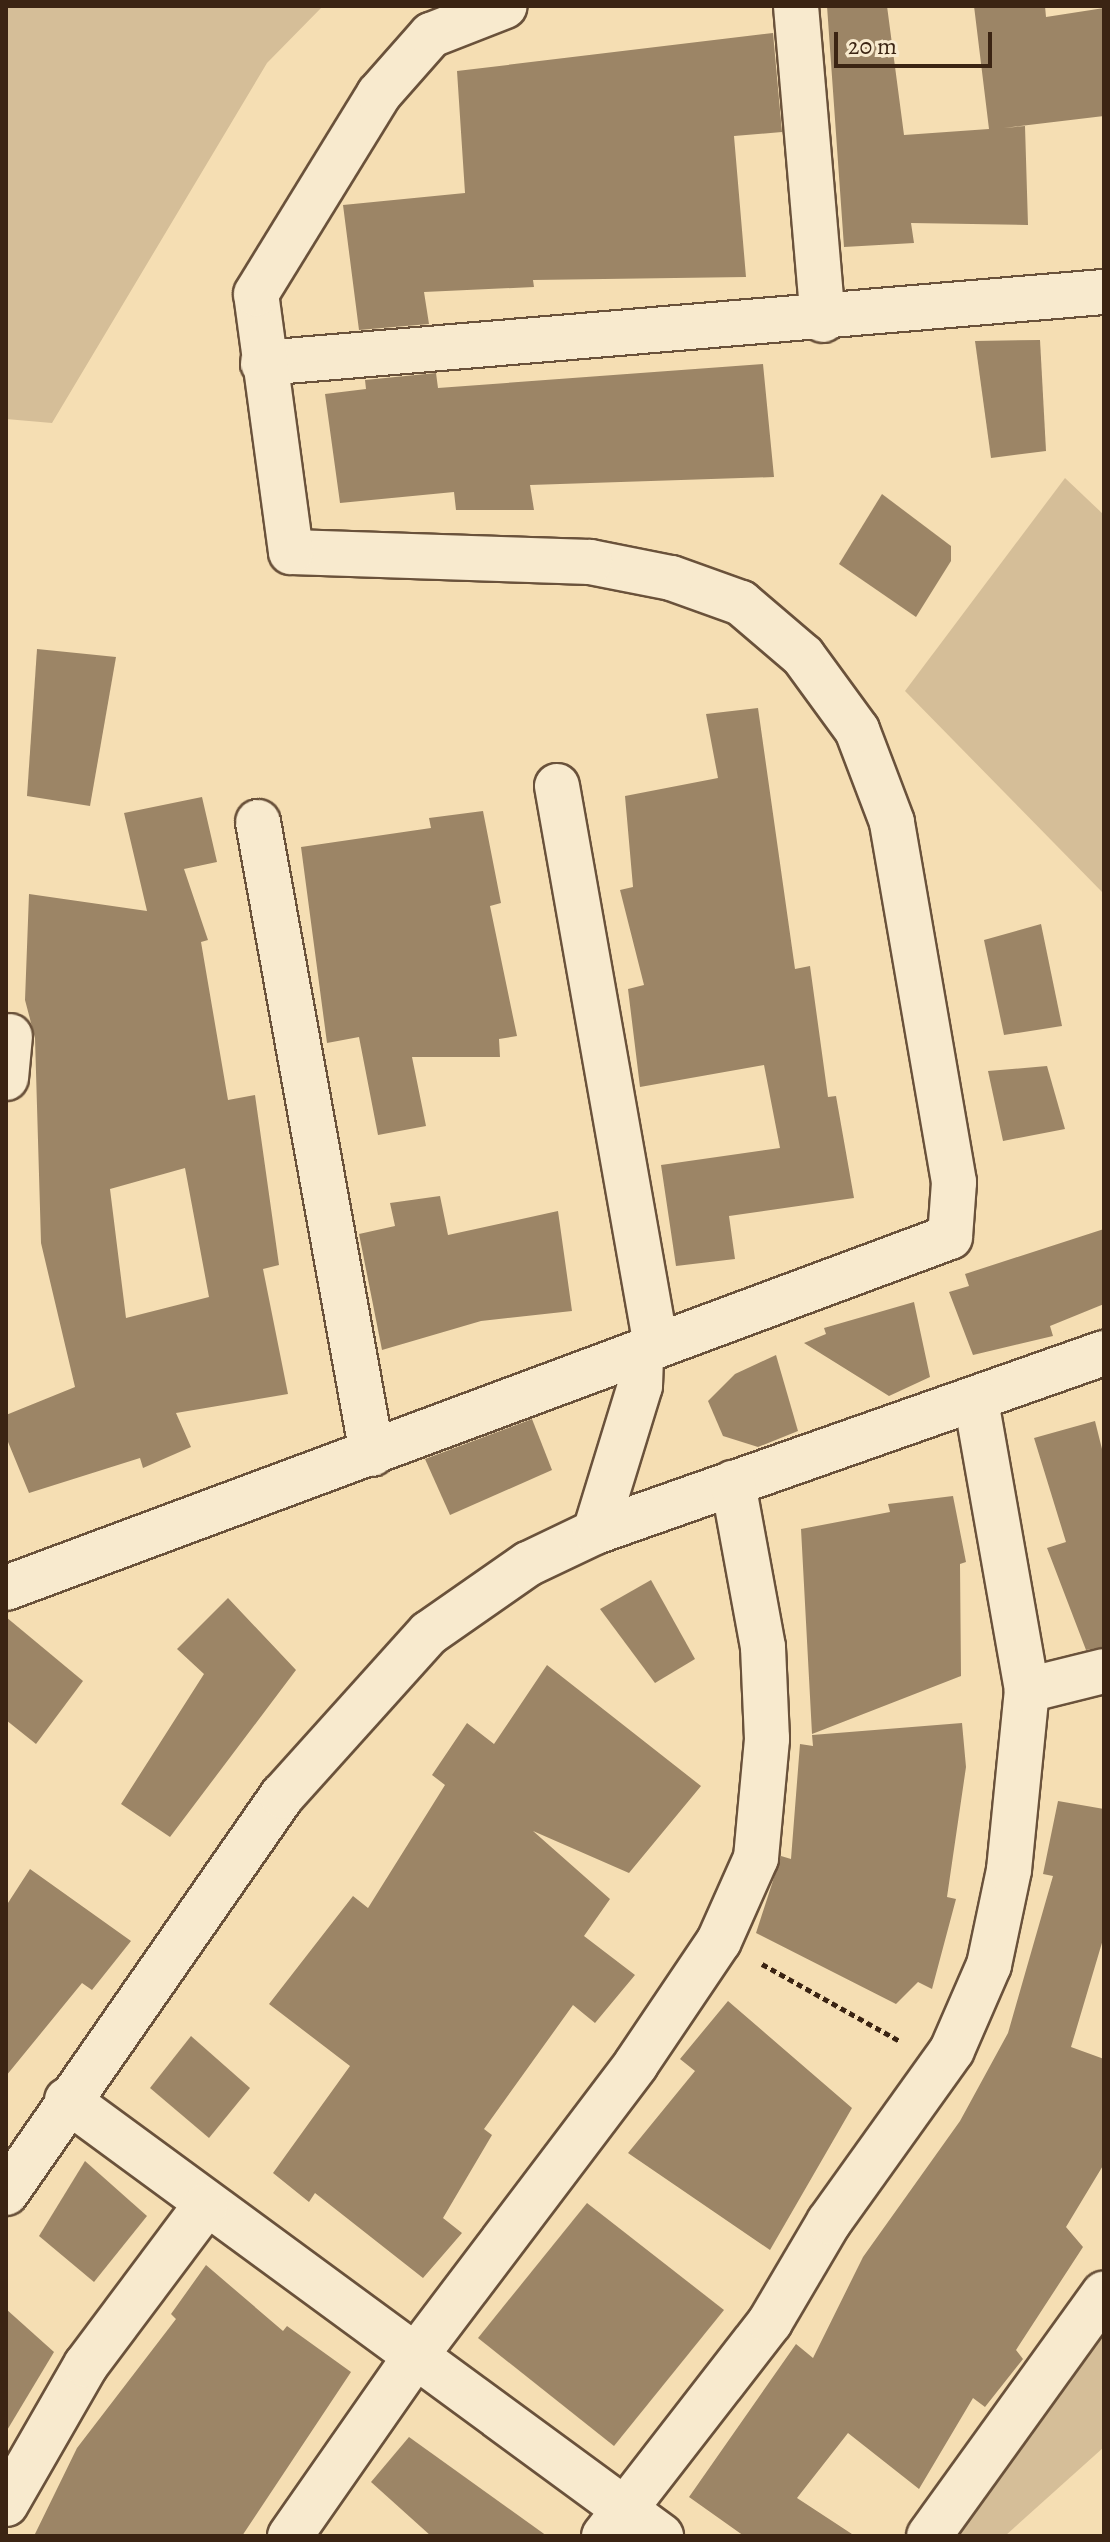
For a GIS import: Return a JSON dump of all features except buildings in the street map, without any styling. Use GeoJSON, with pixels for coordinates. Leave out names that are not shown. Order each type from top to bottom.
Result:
{"type":"FeatureCollection","features":[{"type":"Feature","properties":{"kind":"street"},"geometry":{"type":"LineString","coordinates":[[6,1588],[950,1237],[954,1182],[913,915],[892,822],[857,730],[803,656],[741,603],[671,578],[590,562],[291,552],[256,294],[346,140],[431,35],[505,6]]}},
{"type":"Feature","properties":{"kind":"street"},"geometry":{"type":"LineString","coordinates":[[796,6],[823,320]]}},
{"type":"Feature","properties":{"kind":"street"},"geometry":{"type":"LineString","coordinates":[[263,363],[823,320],[1104,292]]}},
{"type":"Feature","properties":{"kind":"street"},"geometry":{"type":"LineString","coordinates":[[557,786],[649,1349],[595,1532]]}},
{"type":"Feature","properties":{"kind":"street"},"geometry":{"type":"LineString","coordinates":[[258,822],[372,1454]]}},
{"type":"Feature","properties":{"kind":"street"},"geometry":{"type":"LineString","coordinates":[[6,2193],[67,2100],[282,1796],[429,1633],[528,1564],[595,1532],[1104,1353]]}},
{"type":"Feature","properties":{"kind":"street"},"geometry":{"type":"LineString","coordinates":[[613,2523],[770,2322],[829,2222],[940,2063],[989,1965],[1009,1870],[1027,1690],[976,1400]]}},
{"type":"Feature","properties":{"kind":"street"},"geometry":{"type":"LineString","coordinates":[[290,2536],[414,2358],[618,2088],[719,1941],[756,1858],[767,1739],[763,1647],[733,1483]]}},
{"type":"Feature","properties":{"kind":"street"},"geometry":{"type":"LineString","coordinates":[[1027,1690],[1104,1671]]}},
{"type":"Feature","properties":{"kind":"street"},"geometry":{"type":"LineString","coordinates":[[67,2100],[205,2206],[414,2358],[613,2523],[661,2536]]}},
{"type":"Feature","properties":{"kind":"street"},"geometry":{"type":"LineString","coordinates":[[6,2504],[86,2365],[205,2206]]}},
{"type":"Feature","properties":{"kind":"street"},"geometry":{"type":"LineString","coordinates":[[929,2536],[1104,2293]]}},
{"type":"Feature","properties":{"kind":"path"},"geometry":{"type":"LineString","coordinates":[[719,1941],[940,2063]]}},
{"type":"Feature","properties":{"kind":"shaded area"},"geometry":{"type":"Polygon","coordinates":[[[6,6],[323,6],[267,63],[52,423],[6,419],[6,6]]]}},
{"type":"Feature","properties":{"kind":"shaded area"},"geometry":{"type":"Polygon","coordinates":[[[1065,478],[1104,515],[1104,894],[905,691],[1065,478]]]}},
{"type":"Feature","properties":{"kind":"shaded area"},"geometry":{"type":"Polygon","coordinates":[[[1104,2320],[1104,2447],[1005,2536],[958,2536],[1104,2320]]]}}]}
